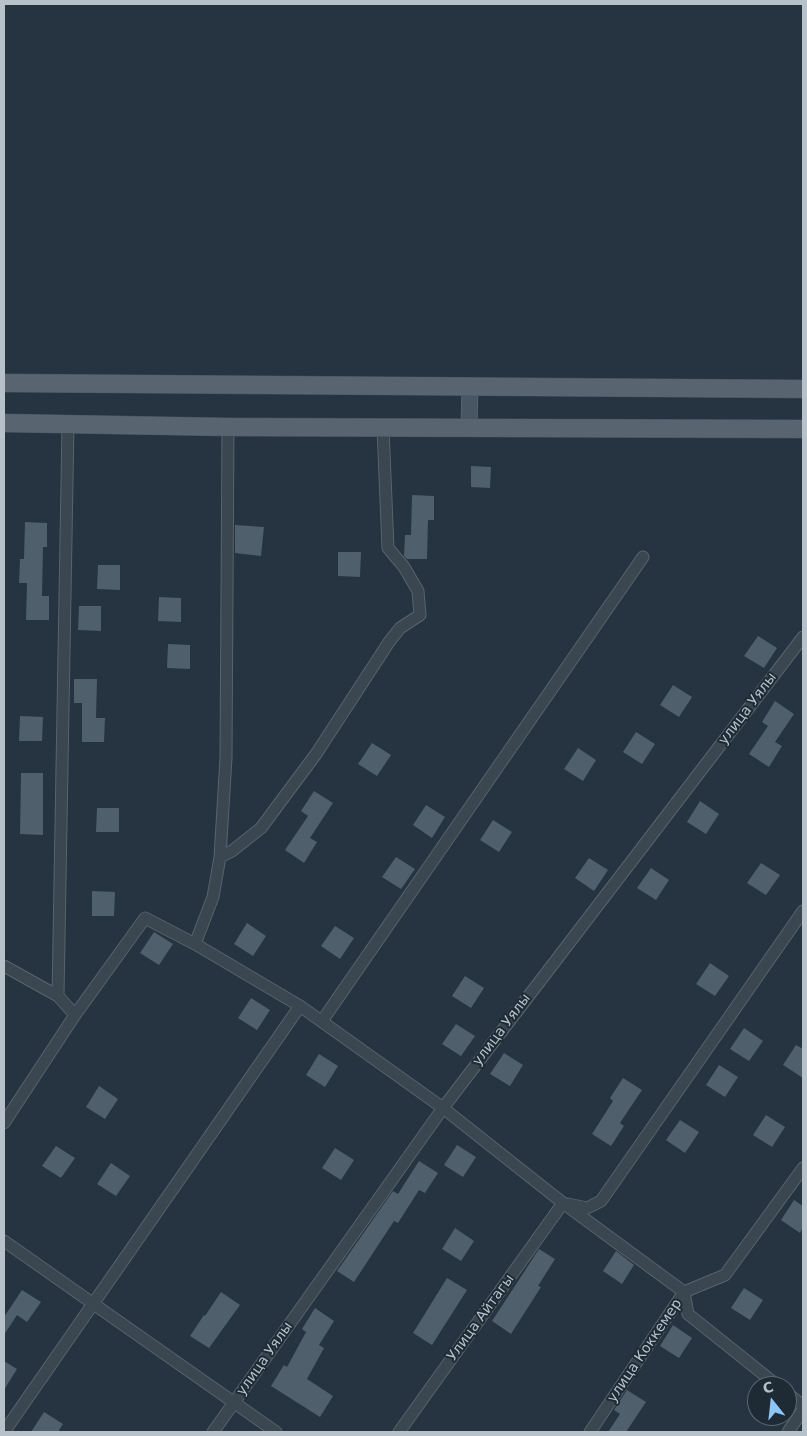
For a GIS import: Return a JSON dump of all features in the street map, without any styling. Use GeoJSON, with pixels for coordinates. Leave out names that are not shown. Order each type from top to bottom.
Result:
{"type":"FeatureCollection","features":[{"type":"Feature","properties":{"kind":"main road"},"geometry":{"type":"LineString","coordinates":[[4,383],[803,389]]}},
{"type":"Feature","properties":{"kind":"main road"},"geometry":{"type":"LineString","coordinates":[[469,427],[470,386]]}},
{"type":"Feature","properties":{"kind":"main road"},"geometry":{"type":"LineString","coordinates":[[4,423],[228,427],[803,429]]}},
{"type":"Feature","properties":{"kind":"street"},"geometry":{"type":"LineString","coordinates":[[58,996],[68,424]]}},
{"type":"Feature","properties":{"kind":"street"},"geometry":{"type":"LineString","coordinates":[[195,944],[213,897],[220,857],[226,758],[228,427]]}},
{"type":"Feature","properties":{"kind":"street"},"geometry":{"type":"LineString","coordinates":[[220,857],[260,828],[316,754],[389,642],[400,628],[420,615],[418,591],[404,567],[388,548],[383,428]]}},
{"type":"Feature","properties":{"kind":"street"},"geometry":{"type":"LineString","coordinates":[[322,1021],[643,558]]}},
{"type":"Feature","properties":{"kind":"street","name":"улица Уялы"},"geometry":{"type":"LineString","coordinates":[[213,1432],[443,1108],[803,637]]}},
{"type":"Feature","properties":{"kind":"street"},"geometry":{"type":"LineString","coordinates":[[563,1204],[587,1208],[601,1201],[803,911]]}},
{"type":"Feature","properties":{"kind":"street"},"geometry":{"type":"LineString","coordinates":[[4,1123],[75,1015],[145,918],[195,944],[300,1006],[443,1108],[563,1204],[684,1292],[688,1314],[766,1376]]}},
{"type":"Feature","properties":{"kind":"street"},"geometry":{"type":"LineString","coordinates":[[4,966],[58,996],[75,1015]]}},
{"type":"Feature","properties":{"kind":"street"},"geometry":{"type":"LineString","coordinates":[[4,1432],[300,1006]]}},
{"type":"Feature","properties":{"kind":"street","name":"улица Коккемер"},"geometry":{"type":"LineString","coordinates":[[590,1432],[684,1292],[725,1275],[803,1168]]}},
{"type":"Feature","properties":{"kind":"street","name":"Улица Айтагы"},"geometry":{"type":"LineString","coordinates":[[399,1432],[563,1204]]}},
{"type":"Feature","properties":{"kind":"street"},"geometry":{"type":"LineString","coordinates":[[4,1241],[276,1432]]}},
{"type":"Feature","properties":{"kind":"street"},"geometry":{"type":"LineString","coordinates":[[788,1432],[803,1408]]}},
{"type":"Feature","properties":{"kind":"building"},"geometry":{"type":"Polygon","coordinates":[[[471,466],[491,467],[490,488],[471,487],[471,466]]]}},
{"type":"Feature","properties":{"kind":"building"},"geometry":{"type":"Polygon","coordinates":[[[412,495],[434,496],[434,520],[428,520],[427,559],[407,559],[404,556],[405,535],[411,535],[412,495]]]}},
{"type":"Feature","properties":{"kind":"building"},"geometry":{"type":"Polygon","coordinates":[[[25,522],[47,523],[47,547],[43,547],[42,596],[49,596],[49,620],[26,620],[27,583],[19,583],[20,559],[24,559],[25,522]]]}},
{"type":"Feature","properties":{"kind":"building"},"geometry":{"type":"Polygon","coordinates":[[[235,525],[264,527],[261,556],[235,553],[235,525]]]}},
{"type":"Feature","properties":{"kind":"building"},"geometry":{"type":"Polygon","coordinates":[[[338,552],[361,552],[360,577],[338,576],[338,552]]]}},
{"type":"Feature","properties":{"kind":"building"},"geometry":{"type":"Polygon","coordinates":[[[98,565],[120,565],[120,590],[97,589],[98,565]]]}},
{"type":"Feature","properties":{"kind":"building"},"geometry":{"type":"Polygon","coordinates":[[[159,597],[181,598],[181,622],[158,621],[159,597]]]}},
{"type":"Feature","properties":{"kind":"building"},"geometry":{"type":"Polygon","coordinates":[[[79,606],[101,606],[101,631],[78,630],[79,606]]]}},
{"type":"Feature","properties":{"kind":"building"},"geometry":{"type":"Polygon","coordinates":[[[758,636],[777,648],[764,668],[744,656],[758,636]]]}},
{"type":"Feature","properties":{"kind":"building"},"geometry":{"type":"Polygon","coordinates":[[[168,644],[190,645],[190,669],[167,668],[168,644]]]}},
{"type":"Feature","properties":{"kind":"building"},"geometry":{"type":"Polygon","coordinates":[[[74,679],[97,679],[96,718],[105,718],[104,742],[82,742],[82,703],[74,703],[74,679]]]}},
{"type":"Feature","properties":{"kind":"building"},"geometry":{"type":"Polygon","coordinates":[[[673,685],[692,697],[679,717],[660,705],[673,685]]]}},
{"type":"Feature","properties":{"kind":"building"},"geometry":{"type":"Polygon","coordinates":[[[775,701],[794,714],[775,742],[782,746],[769,767],[749,754],[768,726],[762,722],[775,701]]]}},
{"type":"Feature","properties":{"kind":"building"},"geometry":{"type":"Polygon","coordinates":[[[20,716],[43,717],[42,741],[19,741],[20,716]]]}},
{"type":"Feature","properties":{"kind":"building"},"geometry":{"type":"Polygon","coordinates":[[[636,732],[655,744],[642,764],[623,752],[636,732]]]}},
{"type":"Feature","properties":{"kind":"building"},"geometry":{"type":"Polygon","coordinates":[[[372,743],[391,755],[377,776],[358,764],[372,743]]]}},
{"type":"Feature","properties":{"kind":"building"},"geometry":{"type":"Polygon","coordinates":[[[578,748],[596,760],[583,781],[564,769],[578,748]]]}},
{"type":"Feature","properties":{"kind":"building"},"geometry":{"type":"Polygon","coordinates":[[[21,773],[43,773],[43,835],[20,834],[21,773]]]}},
{"type":"Feature","properties":{"kind":"building"},"geometry":{"type":"Polygon","coordinates":[[[314,791],[333,803],[310,838],[317,842],[304,863],[285,850],[308,816],[301,811],[314,791]]]}},
{"type":"Feature","properties":{"kind":"building"},"geometry":{"type":"Polygon","coordinates":[[[700,801],[719,814],[706,834],[687,822],[700,801]]]}},
{"type":"Feature","properties":{"kind":"building"},"geometry":{"type":"Polygon","coordinates":[[[426,805],[445,817],[432,838],[413,825],[426,805]]]}},
{"type":"Feature","properties":{"kind":"building"},"geometry":{"type":"Polygon","coordinates":[[[97,808],[119,808],[119,832],[96,832],[97,808]]]}},
{"type":"Feature","properties":{"kind":"building"},"geometry":{"type":"Polygon","coordinates":[[[493,820],[512,832],[499,852],[480,840],[493,820]]]}},
{"type":"Feature","properties":{"kind":"building"},"geometry":{"type":"Polygon","coordinates":[[[396,857],[415,869],[401,889],[382,877],[396,857]]]}},
{"type":"Feature","properties":{"kind":"building"},"geometry":{"type":"Polygon","coordinates":[[[589,858],[608,870],[594,891],[575,878],[589,858]]]}},
{"type":"Feature","properties":{"kind":"building"},"geometry":{"type":"Polygon","coordinates":[[[761,863],[780,875],[766,895],[747,883],[761,863]]]}},
{"type":"Feature","properties":{"kind":"building"},"geometry":{"type":"Polygon","coordinates":[[[651,868],[669,880],[656,900],[637,888],[651,868]]]}},
{"type":"Feature","properties":{"kind":"building"},"geometry":{"type":"Polygon","coordinates":[[[92,891],[115,892],[114,916],[92,916],[92,891]]]}},
{"type":"Feature","properties":{"kind":"building"},"geometry":{"type":"Polygon","coordinates":[[[247,923],[266,936],[253,956],[234,944],[247,923]]]}},
{"type":"Feature","properties":{"kind":"building"},"geometry":{"type":"Polygon","coordinates":[[[335,926],[354,938],[340,959],[321,946],[335,926]]]}},
{"type":"Feature","properties":{"kind":"building"},"geometry":{"type":"Polygon","coordinates":[[[154,932],[173,944],[159,965],[140,953],[154,932]]]}},
{"type":"Feature","properties":{"kind":"building"},"geometry":{"type":"Polygon","coordinates":[[[710,963],[729,976],[715,996],[696,984],[710,963]]]}},
{"type":"Feature","properties":{"kind":"building"},"geometry":{"type":"Polygon","coordinates":[[[465,976],[484,988],[471,1008],[452,996],[465,976]]]}},
{"type":"Feature","properties":{"kind":"building"},"geometry":{"type":"Polygon","coordinates":[[[251,998],[270,1010],[257,1030],[238,1018],[251,998]]]}},
{"type":"Feature","properties":{"kind":"building"},"geometry":{"type":"Polygon","coordinates":[[[456,1024],[475,1036],[461,1056],[442,1044],[456,1024]]]}},
{"type":"Feature","properties":{"kind":"building"},"geometry":{"type":"Polygon","coordinates":[[[744,1028],[763,1041],[749,1061],[730,1049],[744,1028]]]}},
{"type":"Feature","properties":{"kind":"building"},"geometry":{"type":"Polygon","coordinates":[[[796,1045],[803,1049],[803,1078],[783,1065],[796,1045]]]}},
{"type":"Feature","properties":{"kind":"building"},"geometry":{"type":"Polygon","coordinates":[[[504,1053],[523,1065],[510,1086],[490,1074],[504,1053]]]}},
{"type":"Feature","properties":{"kind":"building"},"geometry":{"type":"Polygon","coordinates":[[[319,1054],[338,1066],[325,1087],[306,1075],[319,1054]]]}},
{"type":"Feature","properties":{"kind":"building"},"geometry":{"type":"Polygon","coordinates":[[[719,1065],[738,1077],[725,1097],[706,1085],[719,1065]]]}},
{"type":"Feature","properties":{"kind":"building"},"geometry":{"type":"Polygon","coordinates":[[[623,1078],[642,1090],[620,1123],[624,1126],[611,1146],[592,1134],[613,1101],[610,1098],[623,1078]]]}},
{"type":"Feature","properties":{"kind":"building"},"geometry":{"type":"Polygon","coordinates":[[[99,1086],[118,1099],[105,1119],[86,1107],[99,1086]]]}},
{"type":"Feature","properties":{"kind":"building"},"geometry":{"type":"Polygon","coordinates":[[[766,1115],[785,1127],[772,1147],[753,1135],[766,1115]]]}},
{"type":"Feature","properties":{"kind":"building"},"geometry":{"type":"Polygon","coordinates":[[[680,1120],[699,1132],[685,1153],[666,1140],[680,1120]]]}},
{"type":"Feature","properties":{"kind":"building"},"geometry":{"type":"Polygon","coordinates":[[[457,1145],[476,1157],[463,1177],[444,1165],[457,1145]]]}},
{"type":"Feature","properties":{"kind":"building"},"geometry":{"type":"Polygon","coordinates":[[[56,1146],[75,1158],[61,1178],[42,1166],[56,1146]]]}},
{"type":"Feature","properties":{"kind":"building"},"geometry":{"type":"Polygon","coordinates":[[[335,1148],[354,1160],[341,1180],[322,1168],[335,1148]]]}},
{"type":"Feature","properties":{"kind":"building"},"geometry":{"type":"Polygon","coordinates":[[[419,1161],[438,1173],[425,1193],[419,1190],[398,1223],[394,1221],[354,1282],[337,1271],[393,1191],[398,1194],[419,1161]]]}},
{"type":"Feature","properties":{"kind":"building"},"geometry":{"type":"Polygon","coordinates":[[[111,1163],[130,1176],[116,1196],[97,1184],[111,1163]]]}},
{"type":"Feature","properties":{"kind":"building"},"geometry":{"type":"Polygon","coordinates":[[[794,1200],[803,1206],[803,1227],[800,1233],[781,1220],[794,1200]]]}},
{"type":"Feature","properties":{"kind":"building"},"geometry":{"type":"Polygon","coordinates":[[[455,1228],[474,1241],[461,1261],[442,1249],[455,1228]]]}},
{"type":"Feature","properties":{"kind":"building"},"geometry":{"type":"Polygon","coordinates":[[[539,1249],[555,1259],[538,1286],[541,1287],[511,1334],[492,1321],[539,1249]]]}},
{"type":"Feature","properties":{"kind":"building"},"geometry":{"type":"Polygon","coordinates":[[[616,1251],[634,1265],[622,1284],[603,1271],[616,1251]]]}},
{"type":"Feature","properties":{"kind":"building"},"geometry":{"type":"Polygon","coordinates":[[[447,1278],[467,1290],[432,1345],[413,1333],[447,1278]]]}},
{"type":"Feature","properties":{"kind":"building"},"geometry":{"type":"Polygon","coordinates":[[[744,1288],[763,1300],[750,1320],[731,1308],[744,1288]]]}},
{"type":"Feature","properties":{"kind":"building"},"geometry":{"type":"Polygon","coordinates":[[[22,1290],[41,1302],[27,1322],[17,1315],[4,1335],[4,1317],[22,1290]]]}},
{"type":"Feature","properties":{"kind":"building"},"geometry":{"type":"Polygon","coordinates":[[[221,1292],[240,1305],[209,1348],[190,1336],[221,1292]]]}},
{"type":"Feature","properties":{"kind":"building"},"geometry":{"type":"Polygon","coordinates":[[[315,1308],[334,1321],[319,1345],[324,1348],[307,1379],[333,1396],[320,1417],[271,1386],[284,1365],[287,1367],[306,1332],[302,1329],[315,1308]]]}},
{"type":"Feature","properties":{"kind":"building"},"geometry":{"type":"Polygon","coordinates":[[[673,1325],[692,1338],[679,1358],[660,1346],[673,1325]]]}},
{"type":"Feature","properties":{"kind":"building"},"geometry":{"type":"Polygon","coordinates":[[[4,1361],[17,1369],[4,1390],[4,1361]]]}},
{"type":"Feature","properties":{"kind":"building"},"geometry":{"type":"Polygon","coordinates":[[[627,1390],[646,1402],[626,1432],[608,1432],[620,1414],[614,1410],[627,1390]]]}},
{"type":"Feature","properties":{"kind":"building"},"geometry":{"type":"Polygon","coordinates":[[[44,1412],[63,1424],[58,1432],[31,1432],[44,1412]]]}}]}
